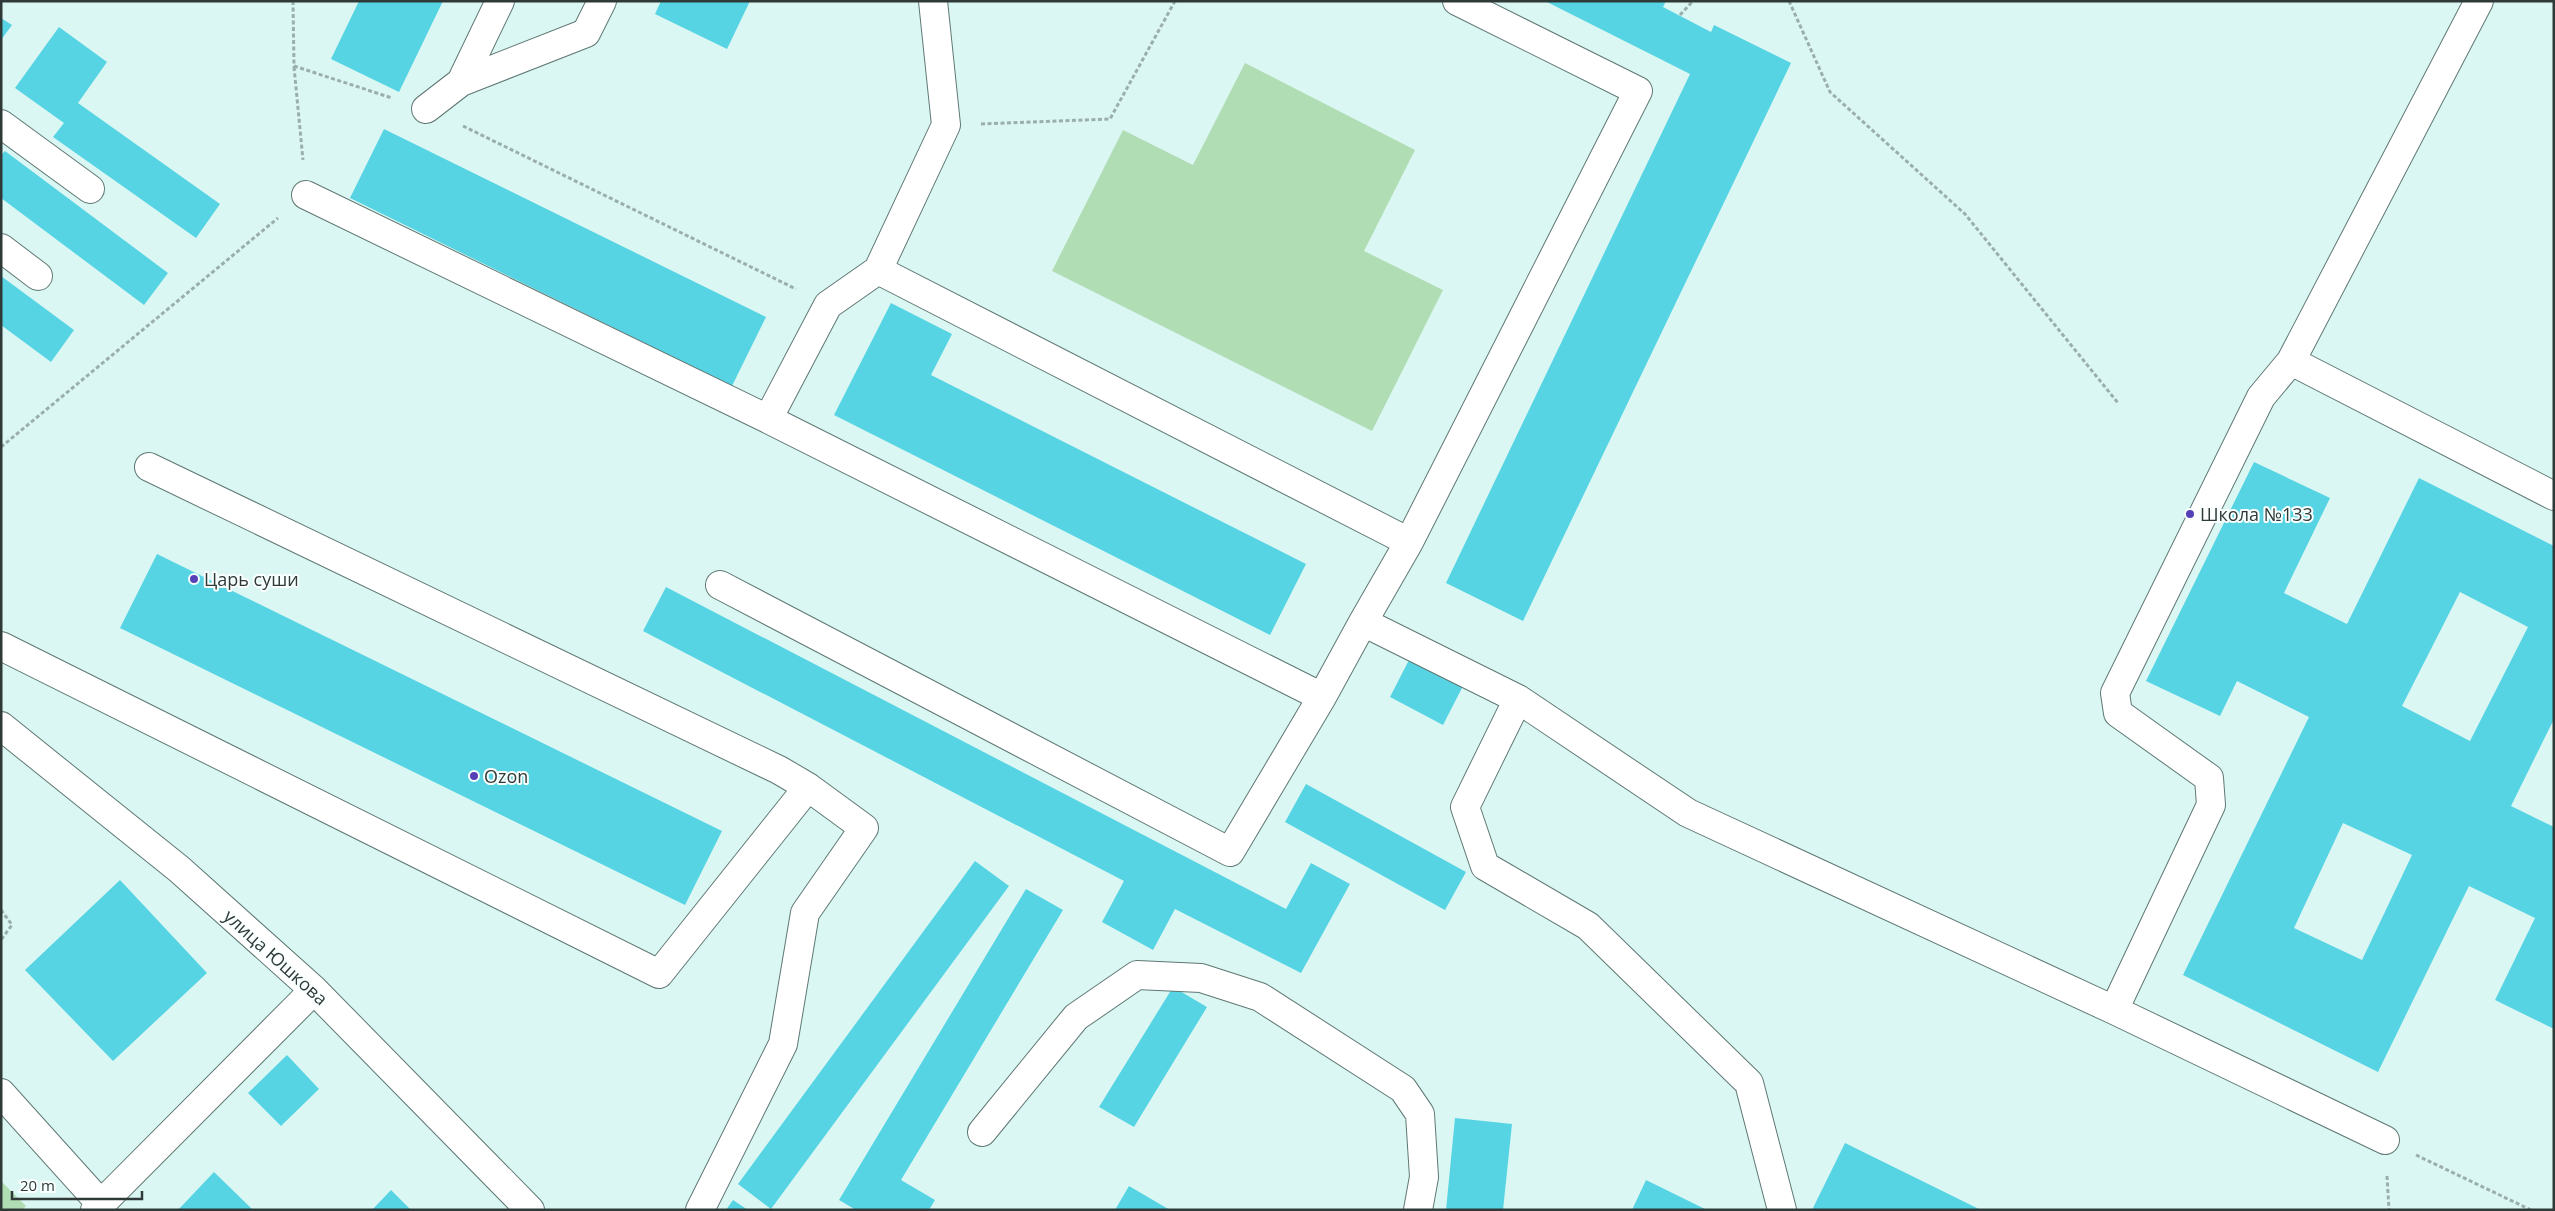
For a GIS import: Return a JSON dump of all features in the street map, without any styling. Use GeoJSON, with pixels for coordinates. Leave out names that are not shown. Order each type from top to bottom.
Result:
{"type":"FeatureCollection","features":[{"type":"Feature","properties":{"kind":"street"},"geometry":{"type":"LineString","coordinates":[[461,82],[500,1]]}},
{"type":"Feature","properties":{"kind":"street"},"geometry":{"type":"LineString","coordinates":[[426,108],[461,82],[586,33],[602,1]]}},
{"type":"Feature","properties":{"kind":"street"},"geometry":{"type":"LineString","coordinates":[[768,419],[828,304],[878,270],[946,125],[933,1]]}},
{"type":"Feature","properties":{"kind":"street"},"geometry":{"type":"LineString","coordinates":[[720,585],[1230,852],[1322,697],[1409,542],[1638,91],[1458,1]]}},
{"type":"Feature","properties":{"kind":"street"},"geometry":{"type":"LineString","coordinates":[[2114,1010],[2211,805],[2209,778],[2118,713],[2115,693],[2261,397],[2291,361],[2479,1]]}},
{"type":"Feature","properties":{"kind":"street"},"geometry":{"type":"LineString","coordinates":[[1,124],[90,189]]}},
{"type":"Feature","properties":{"kind":"street"},"geometry":{"type":"LineString","coordinates":[[306,195],[768,419],[1322,697]]}},
{"type":"Feature","properties":{"kind":"street"},"geometry":{"type":"LineString","coordinates":[[1,248],[38,276]]}},
{"type":"Feature","properties":{"kind":"street"},"geometry":{"type":"LineString","coordinates":[[878,270],[1409,542]]}},
{"type":"Feature","properties":{"kind":"street"},"geometry":{"type":"LineString","coordinates":[[2291,361],[2554,496]]}},
{"type":"Feature","properties":{"kind":"street"},"geometry":{"type":"LineString","coordinates":[[149,468],[761,762],[808,787],[864,828],[805,913],[783,1044],[700,1210]]}},
{"type":"Feature","properties":{"kind":"street"},"geometry":{"type":"LineString","coordinates":[[1364,622],[1518,699],[1688,813],[2114,1010],[2385,1140]]}},
{"type":"Feature","properties":{"kind":"street"},"geometry":{"type":"LineString","coordinates":[[1,646],[659,974],[808,787]]}},
{"type":"Feature","properties":{"kind":"street"},"geometry":{"type":"LineString","coordinates":[[1518,699],[1465,807],[1486,866],[1588,926],[1749,1083],[1782,1210]]}},
{"type":"Feature","properties":{"kind":"street","name":"улица Юшкова"},"geometry":{"type":"LineString","coordinates":[[1,726],[178,869],[314,990],[530,1210]]}},
{"type":"Feature","properties":{"kind":"street"},"geometry":{"type":"LineString","coordinates":[[982,1132],[1076,1017],[1137,975],[1201,978],[1260,997],[1403,1089],[1420,1114],[1424,1177],[1418,1210]]}},
{"type":"Feature","properties":{"kind":"street"},"geometry":{"type":"LineString","coordinates":[[1,1093],[98,1207],[314,990]]}},
{"type":"Feature","properties":{"kind":"path"},"geometry":{"type":"LineString","coordinates":[[1,447],[306,195],[294,66],[292,1]]}},
{"type":"Feature","properties":{"kind":"path"},"geometry":{"type":"LineString","coordinates":[[946,125],[1110,119],[1175,1]]}},
{"type":"Feature","properties":{"kind":"path"},"geometry":{"type":"LineString","coordinates":[[1680,16],[1693,1]]}},
{"type":"Feature","properties":{"kind":"path"},"geometry":{"type":"LineString","coordinates":[[1789,1],[1830,92],[1965,214],[2118,403]]}},
{"type":"Feature","properties":{"kind":"path"},"geometry":{"type":"LineString","coordinates":[[294,66],[426,108],[828,304]]}},
{"type":"Feature","properties":{"kind":"path"},"geometry":{"type":"LineString","coordinates":[[1,910],[12,925],[1,940]]}},
{"type":"Feature","properties":{"kind":"path"},"geometry":{"type":"LineString","coordinates":[[2385,1140],[2531,1210]]}},
{"type":"Feature","properties":{"kind":"green space"},"geometry":{"type":"Polygon","coordinates":[[[1245,63],[1415,150],[1364,251],[1443,290],[1372,431],[1052,271],[1123,130],[1193,165],[1245,63]]]}},
{"type":"Feature","properties":{"kind":"green space"},"geometry":{"type":"Polygon","coordinates":[[[1,1181],[26,1206],[22,1210],[1,1210],[1,1181]]]}},
{"type":"Feature","properties":{"kind":"building"},"geometry":{"type":"Polygon","coordinates":[[[359,1],[443,1],[399,92],[331,59],[359,1]]]}},
{"type":"Feature","properties":{"kind":"building"},"geometry":{"type":"Polygon","coordinates":[[[661,1],[750,1],[727,49],[655,14],[661,1]]]}},
{"type":"Feature","properties":{"kind":"building"},"geometry":{"type":"Polygon","coordinates":[[[1545,1],[1666,1],[1663,7],[1711,32],[1714,25],[1791,63],[1523,621],[1446,583],[1690,74],[1545,1]]]}},
{"type":"Feature","properties":{"kind":"building"},"geometry":{"type":"Polygon","coordinates":[[[1,18],[12,25],[1,40],[1,18]]]}},
{"type":"Feature","properties":{"kind":"building"},"geometry":{"type":"Polygon","coordinates":[[[59,27],[107,62],[78,103],[220,204],[196,238],[53,137],[64,123],[15,88],[59,27]]]}},
{"type":"Feature","properties":{"kind":"building"},"geometry":{"type":"Polygon","coordinates":[[[384,129],[766,317],[732,386],[350,198],[384,129]]]}},
{"type":"Feature","properties":{"kind":"building"},"geometry":{"type":"Polygon","coordinates":[[[5,151],[168,273],[144,305],[1,198],[1,155],[5,151]]]}},
{"type":"Feature","properties":{"kind":"building"},"geometry":{"type":"Polygon","coordinates":[[[1,276],[74,330],[51,362],[1,325],[1,276]]]}},
{"type":"Feature","properties":{"kind":"building"},"geometry":{"type":"Polygon","coordinates":[[[891,303],[952,334],[931,375],[1306,564],[1270,635],[834,415],[891,303]]]}},
{"type":"Feature","properties":{"kind":"building"},"geometry":{"type":"Polygon","coordinates":[[[2254,462],[2330,498],[2284,593],[2347,624],[2419,478],[2554,546],[2554,719],[2511,806],[2554,827],[2554,1029],[2495,1000],[2535,918],[2469,886],[2378,1072],[2183,975],[2309,717],[2237,681],[2220,716],[2146,681],[2254,462]],[[2460,592],[2402,706],[2470,741],[2528,627],[2460,592]],[[2343,823],[2294,928],[2362,960],[2412,855],[2343,823]]]}},
{"type":"Feature","properties":{"kind":"building"},"geometry":{"type":"Polygon","coordinates":[[[157,554],[722,831],[685,905],[120,628],[157,554]]]}},
{"type":"Feature","properties":{"kind":"building"},"geometry":{"type":"Polygon","coordinates":[[[666,587],[1286,909],[1311,863],[1350,884],[1301,973],[1175,909],[1153,950],[1102,922],[1124,881],[643,631],[666,587]]]}},
{"type":"Feature","properties":{"kind":"building"},"geometry":{"type":"Polygon","coordinates":[[[1410,658],[1463,686],[1443,725],[1390,697],[1410,658]]]}},
{"type":"Feature","properties":{"kind":"building"},"geometry":{"type":"Polygon","coordinates":[[[1306,784],[1466,872],[1445,910],[1285,822],[1306,784]]]}},
{"type":"Feature","properties":{"kind":"building"},"geometry":{"type":"Polygon","coordinates":[[[975,861],[1009,886],[771,1209],[738,1184],[975,861]]]}},
{"type":"Feature","properties":{"kind":"building"},"geometry":{"type":"Polygon","coordinates":[[[120,880],[207,973],[113,1061],[25,970],[120,880]]]}},
{"type":"Feature","properties":{"kind":"building"},"geometry":{"type":"Polygon","coordinates":[[[1026,889],[1063,910],[901,1180],[935,1200],[929,1210],[856,1210],[839,1200],[1026,889]]]}},
{"type":"Feature","properties":{"kind":"building"},"geometry":{"type":"Polygon","coordinates":[[[1173,987],[1207,1007],[1134,1127],[1099,1107],[1173,987]]]}},
{"type":"Feature","properties":{"kind":"building"},"geometry":{"type":"Polygon","coordinates":[[[287,1055],[319,1089],[281,1126],[248,1093],[287,1055]]]}},
{"type":"Feature","properties":{"kind":"building"},"geometry":{"type":"Polygon","coordinates":[[[1455,1118],[1512,1124],[1503,1210],[1446,1210],[1455,1118]]]}},
{"type":"Feature","properties":{"kind":"building"},"geometry":{"type":"Polygon","coordinates":[[[1845,1143],[1981,1210],[1812,1210],[1845,1143]]]}},
{"type":"Feature","properties":{"kind":"building"},"geometry":{"type":"Polygon","coordinates":[[[214,1172],[253,1210],[178,1210],[214,1172]]]}},
{"type":"Feature","properties":{"kind":"building"},"geometry":{"type":"Polygon","coordinates":[[[1646,1180],[1707,1210],[1632,1210],[1646,1180]]]}},
{"type":"Feature","properties":{"kind":"building"},"geometry":{"type":"Polygon","coordinates":[[[1129,1186],[1170,1210],[1115,1210],[1129,1186]]]}},
{"type":"Feature","properties":{"kind":"building"},"geometry":{"type":"Polygon","coordinates":[[[391,1190],[411,1210],[372,1210],[391,1190]]]}},
{"type":"Feature","properties":{"kind":"building"},"geometry":{"type":"Polygon","coordinates":[[[733,1200],[748,1210],[726,1210],[733,1200]]]}},
{"type":"Feature","properties":{"kind":"place","name":"Школа №133"},"geometry":{"type":"Point","coordinates":[2190,514]}},
{"type":"Feature","properties":{"kind":"place","name":"Царь суши"},"geometry":{"type":"Point","coordinates":[194,579]}},
{"type":"Feature","properties":{"kind":"place","name":"Ozon"},"geometry":{"type":"Point","coordinates":[474,776]}}]}
